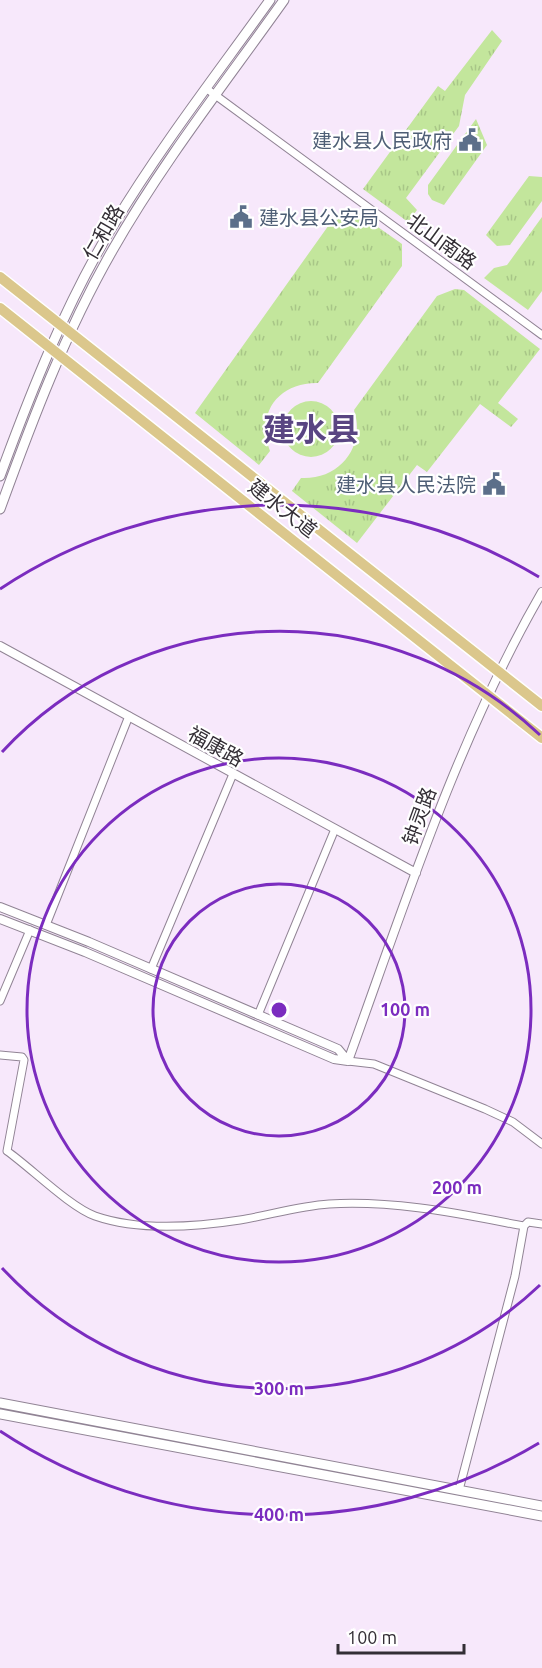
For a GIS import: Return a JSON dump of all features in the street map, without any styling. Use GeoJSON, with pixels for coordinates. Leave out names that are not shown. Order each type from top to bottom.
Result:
{"type":"FeatureCollection","features":[{"type":"Feature","properties":{"kind":"main road","name":"仁和路"},"geometry":{"type":"LineString","coordinates":[[0,476],[114,224],[270,0]]}},
{"type":"Feature","properties":{"kind":"main road","name":"仁和路"},"geometry":{"type":"LineString","coordinates":[[66,328],[124,230],[284,0]]}},
{"type":"Feature","properties":{"kind":"main road","name":"建水大道"},"geometry":{"type":"LineString","coordinates":[[0,277],[542,706]]}},
{"type":"Feature","properties":{"kind":"main road","name":"建水大道"},"geometry":{"type":"LineString","coordinates":[[0,308],[542,738]]}},
{"type":"Feature","properties":{"kind":"main road","name":"仁和路"},"geometry":{"type":"LineString","coordinates":[[0,509],[55,351]]}},
{"type":"Feature","properties":{"kind":"main road"},"geometry":{"type":"LineString","coordinates":[[0,1403],[542,1516]]}},
{"type":"Feature","properties":{"kind":"main road"},"geometry":{"type":"LineString","coordinates":[[0,1414],[315,1468],[459,1490],[542,1506]]}},
{"type":"Feature","properties":{"kind":"street","name":"北山南路"},"geometry":{"type":"LineString","coordinates":[[207,89],[542,335]]}},
{"type":"Feature","properties":{"kind":"street","name":"钟灵路"},"geometry":{"type":"LineString","coordinates":[[348,1061],[453,771],[488,694],[542,592]]}},
{"type":"Feature","properties":{"kind":"street","name":"福康路"},"geometry":{"type":"LineString","coordinates":[[0,646],[416,873]]}},
{"type":"Feature","properties":{"kind":"street"},"geometry":{"type":"LineString","coordinates":[[46,925],[129,717]]}},
{"type":"Feature","properties":{"kind":"street"},"geometry":{"type":"LineString","coordinates":[[152,969],[233,774]]}},
{"type":"Feature","properties":{"kind":"street"},"geometry":{"type":"LineString","coordinates":[[258,1015],[335,829]]}},
{"type":"Feature","properties":{"kind":"street"},"geometry":{"type":"LineString","coordinates":[[0,907],[338,1049],[348,1061]]}},
{"type":"Feature","properties":{"kind":"street"},"geometry":{"type":"LineString","coordinates":[[0,918],[334,1059],[375,1064],[485,1109],[513,1122],[542,1144]]}},
{"type":"Feature","properties":{"kind":"street"},"geometry":{"type":"LineString","coordinates":[[0,1002],[30,930]]}},
{"type":"Feature","properties":{"kind":"street"},"geometry":{"type":"LineString","coordinates":[[0,1055],[22,1057],[24,1060],[4,1147],[87,1212],[124,1221],[201,1224],[240,1220],[302,1206],[352,1203],[436,1210],[524,1226]]}},
{"type":"Feature","properties":{"kind":"street"},"geometry":{"type":"LineString","coordinates":[[459,1490],[515,1276],[524,1226],[528,1222],[542,1224]]}},
{"type":"Feature","properties":{"kind":"green space"},"geometry":{"type":"Polygon","coordinates":[[[492,30],[502,41],[465,95],[459,126],[406,198],[417,210],[408,222],[363,189],[438,86],[445,91],[492,30]]]}},
{"type":"Feature","properties":{"kind":"green space"},"geometry":{"type":"Polygon","coordinates":[[[476,119],[487,145],[444,205],[432,200],[428,194],[428,185],[476,119]]]}},
{"type":"Feature","properties":{"kind":"green space"},"geometry":{"type":"Polygon","coordinates":[[[529,176],[542,177],[542,201],[510,245],[497,246],[486,235],[529,176]]]}},
{"type":"Feature","properties":{"kind":"green space"},"geometry":{"type":"Polygon","coordinates":[[[355,211],[402,244],[402,266],[318,383],[292,388],[274,402],[268,413],[266,424],[266,437],[270,451],[259,465],[195,413],[336,215],[341,219],[347,212],[355,211]]]}},
{"type":"Feature","properties":{"kind":"green space"},"geometry":{"type":"Polygon","coordinates":[[[542,217],[542,291],[528,310],[484,278],[494,268],[507,265],[542,217]]]}},
{"type":"Feature","properties":{"kind":"green space"},"geometry":{"type":"Polygon","coordinates":[[[455,289],[464,290],[540,349],[498,403],[518,419],[511,427],[480,404],[427,472],[417,465],[357,543],[292,491],[301,478],[327,473],[347,458],[356,436],[357,423],[354,410],[437,296],[455,289]]]}},
{"type":"Feature","properties":{"kind":"green space"},"geometry":{"type":"Polygon","coordinates":[[[305,401],[317,401],[327,405],[335,413],[339,429],[335,445],[327,453],[317,457],[305,457],[295,453],[287,445],[283,435],[283,423],[287,413],[295,405],[305,401]]]}},
{"type":"Feature","properties":{"kind":"place","name":"建水县人民政府"},"geometry":{"type":"Point","coordinates":[470,140]}},
{"type":"Feature","properties":{"kind":"place","name":"建水县公安局"},"geometry":{"type":"Point","coordinates":[241,217]}},
{"type":"Feature","properties":{"kind":"place","name":"建水县人民法院"},"geometry":{"type":"Point","coordinates":[494,484]}},
{"type":"Feature","properties":{"kind":"district","name":"建水县"},"geometry":{"type":"Point","coordinates":[311,429]}}]}
